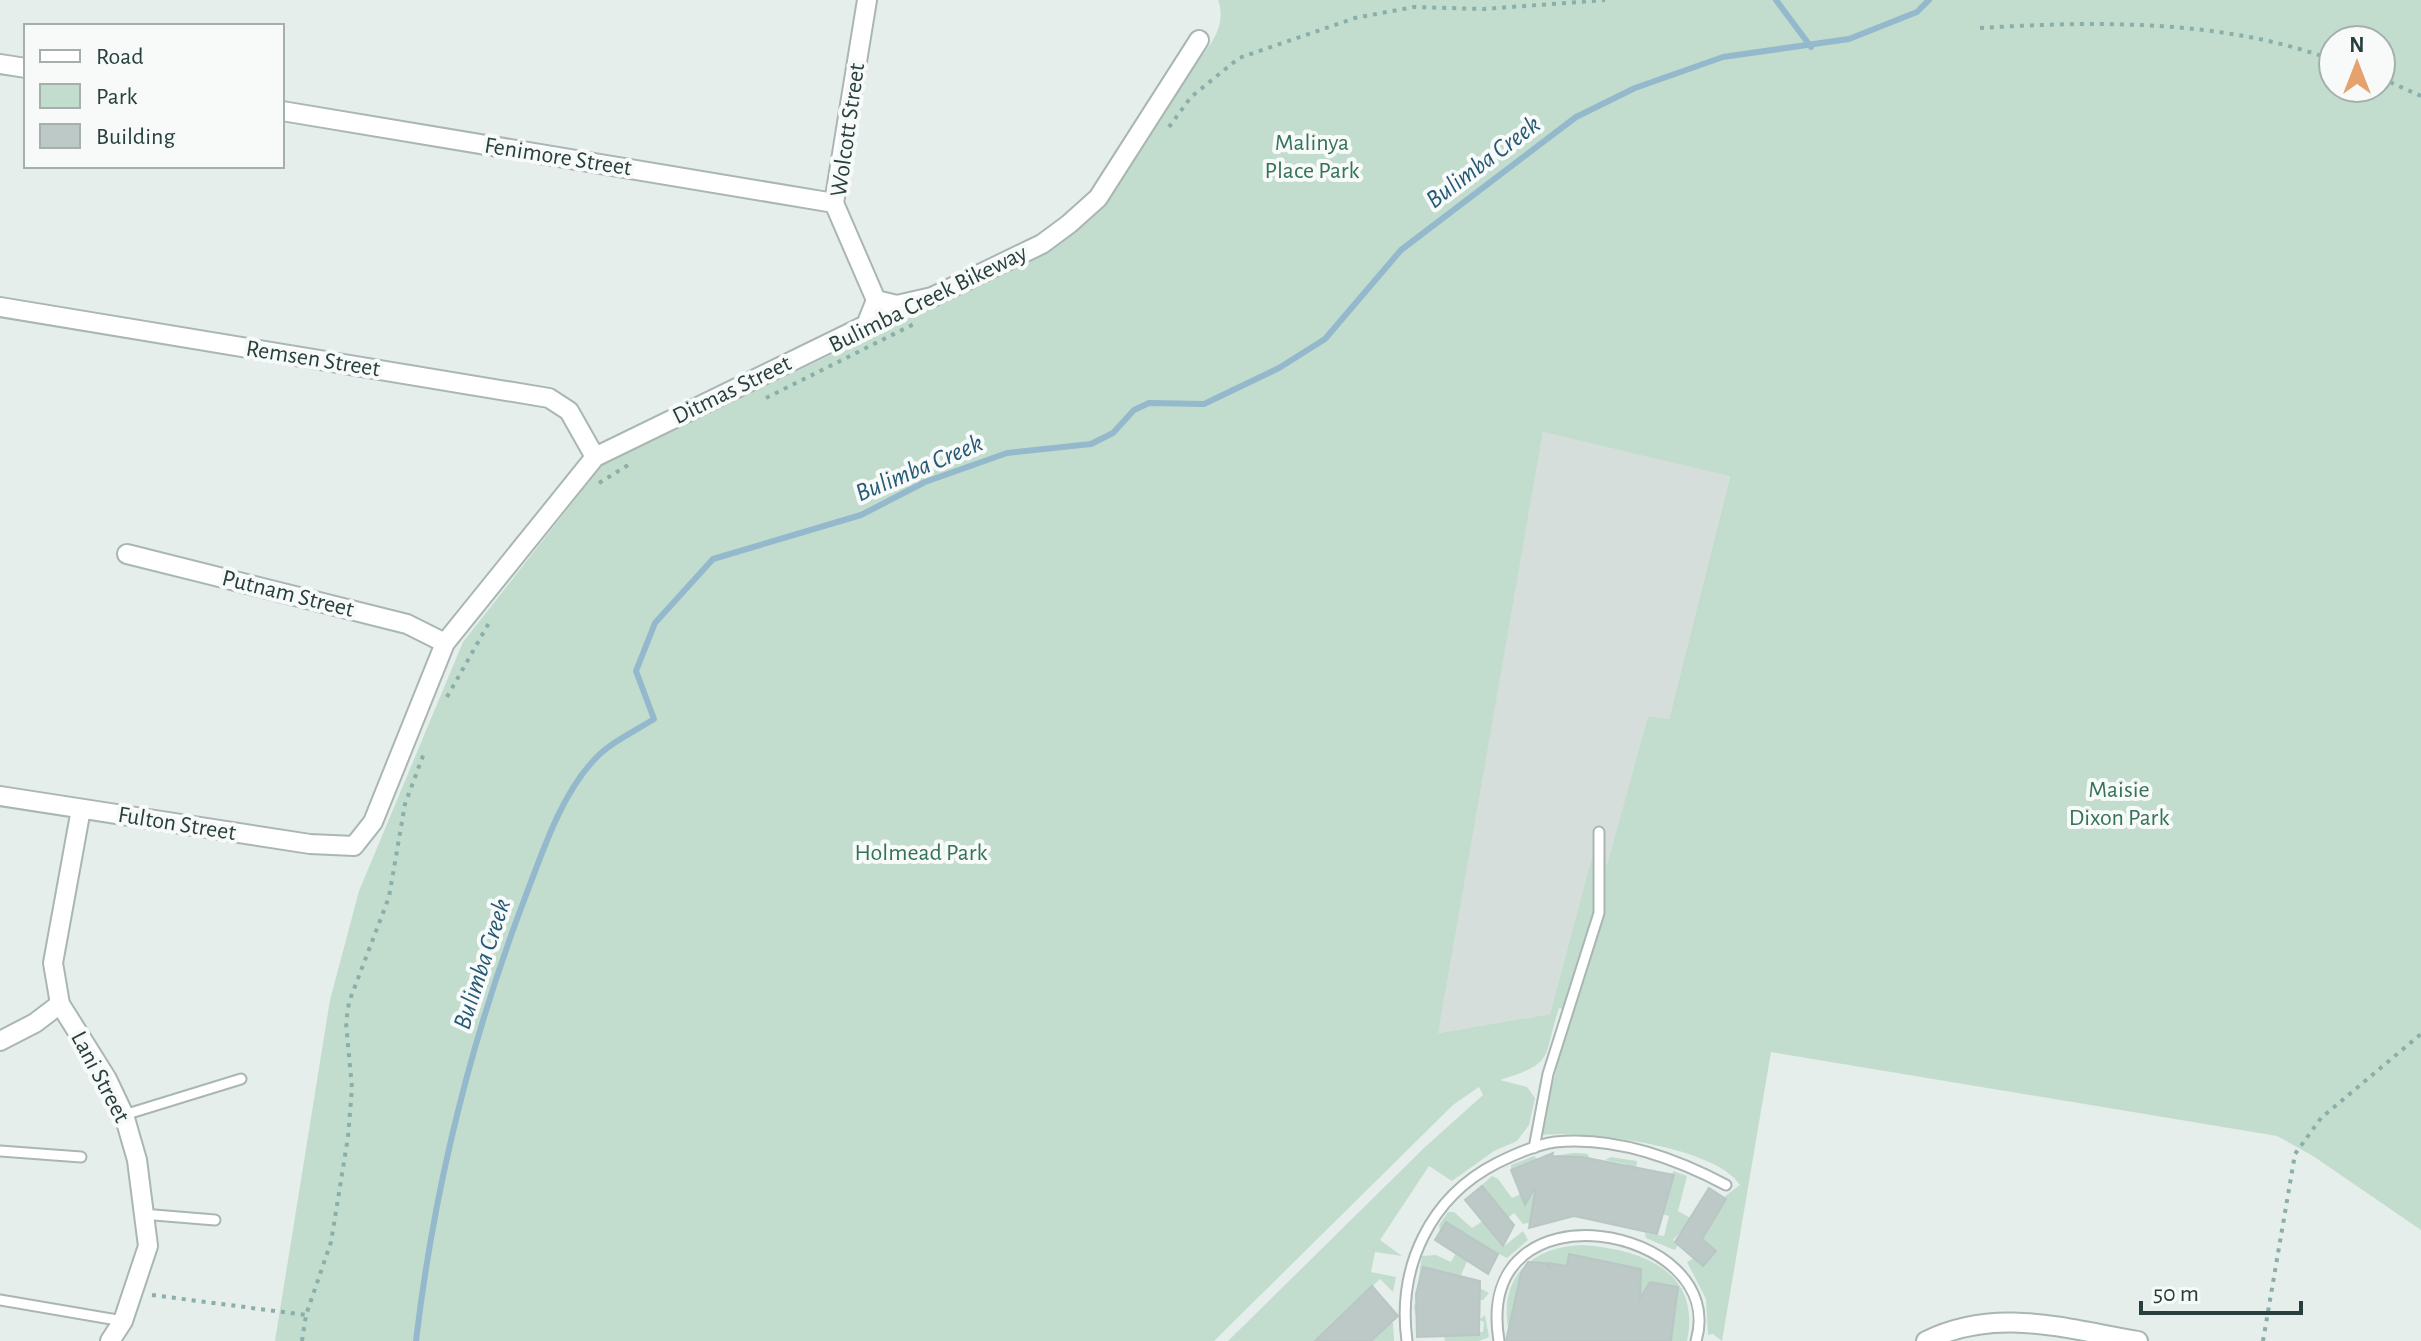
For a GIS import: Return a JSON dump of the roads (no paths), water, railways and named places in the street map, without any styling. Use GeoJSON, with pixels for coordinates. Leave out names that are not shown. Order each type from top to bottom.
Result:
{"type":"FeatureCollection","features":[{"type":"Feature","properties":{"kind":"street","name":"Wolcott Street"},"geometry":{"type":"LineString","coordinates":[[867,0],[834,203],[876,300]]}},
{"type":"Feature","properties":{"kind":"street"},"geometry":{"type":"LineString","coordinates":[[876,300],[897,305],[932,297],[1042,244],[1069,224],[1098,198],[1199,40]]}},
{"type":"Feature","properties":{"kind":"street"},"geometry":{"type":"LineString","coordinates":[[0,64],[24,68]]}},
{"type":"Feature","properties":{"kind":"street","name":"Fenimore Street"},"geometry":{"type":"LineString","coordinates":[[284,111],[834,203]]}},
{"type":"Feature","properties":{"kind":"street","name":"Ditmas Street"},"geometry":{"type":"LineString","coordinates":[[354,846],[373,822],[445,643],[595,457],[866,325],[876,300]]}},
{"type":"Feature","properties":{"kind":"street","name":"Remsen Street"},"geometry":{"type":"LineString","coordinates":[[0,307],[549,398],[569,411],[595,457]]}},
{"type":"Feature","properties":{"kind":"street","name":"Putnam Street"},"geometry":{"type":"LineString","coordinates":[[127,554],[407,624],[445,643]]}},
{"type":"Feature","properties":{"kind":"street","name":"Fulton Street"},"geometry":{"type":"LineString","coordinates":[[0,796],[310,844],[354,846]]}},
{"type":"Feature","properties":{"kind":"street","name":"Lani Street"},"geometry":{"type":"LineString","coordinates":[[81,809],[53,963],[60,1004],[107,1079],[124,1115],[137,1160],[148,1246],[123,1321],[110,1341]]}},
{"type":"Feature","properties":{"kind":"street"},"geometry":{"type":"LineString","coordinates":[[0,1041],[60,1004]]}},
{"type":"Feature","properties":{"kind":"street"},"geometry":{"type":"LineString","coordinates":[[1926,1341],[1956,1326],[2009,1320],[2138,1341]]}},
{"type":"Feature","properties":{"kind":"lane"},"geometry":{"type":"LineString","coordinates":[[1534,1148],[1548,1074],[1599,913],[1599,832]]}},
{"type":"Feature","properties":{"kind":"lane"},"geometry":{"type":"LineString","coordinates":[[124,1115],[241,1079]]}},
{"type":"Feature","properties":{"kind":"lane"},"geometry":{"type":"LineString","coordinates":[[1407,1341],[1403,1315],[1406,1283],[1418,1244],[1452,1193],[1482,1171],[1555,1142],[1613,1144],[1690,1166],[1726,1185]]}},
{"type":"Feature","properties":{"kind":"lane"},"geometry":{"type":"LineString","coordinates":[[0,1151],[81,1157]]}},
{"type":"Feature","properties":{"kind":"lane"},"geometry":{"type":"LineString","coordinates":[[142,1214],[215,1220]]}},
{"type":"Feature","properties":{"kind":"lane"},"geometry":{"type":"LineString","coordinates":[[1499,1341],[1496,1300],[1502,1279],[1514,1261],[1532,1248],[1554,1239],[1579,1235],[1649,1249],[1675,1266],[1689,1282],[1697,1304],[1696,1341]]}},
{"type":"Feature","properties":{"kind":"lane"},"geometry":{"type":"LineString","coordinates":[[0,1300],[123,1321]]}},
{"type":"Feature","properties":{"kind":"waterway"},"geometry":{"type":"LineString","coordinates":[[1776,0],[1811,47]]}},
{"type":"Feature","properties":{"kind":"waterway","name":"Bulimba Creek"},"geometry":{"type":"LineString","coordinates":[[416,1341],[433,1227],[457,1115],[488,1004],[539,860],[562,806],[582,774],[607,748],[654,719],[636,671],[655,623],[713,559],[861,515],[925,482],[1007,453],[1091,444],[1113,433],[1134,410],[1149,403],[1204,404],[1279,368],[1325,339],[1401,250],[1576,117],[1635,88],[1723,57],[1849,39],[1917,12],[1929,0]]}},
{"type":"Feature","properties":{"kind":"park label","name":"Malinya Place Park"},"geometry":{"type":"Point","coordinates":[1312,157]}},
{"type":"Feature","properties":{"kind":"park label","name":"Maisie Dixon Park"},"geometry":{"type":"Point","coordinates":[2119,804]}},
{"type":"Feature","properties":{"kind":"park label","name":"Holmead Park"},"geometry":{"type":"Point","coordinates":[921,853]}}]}
